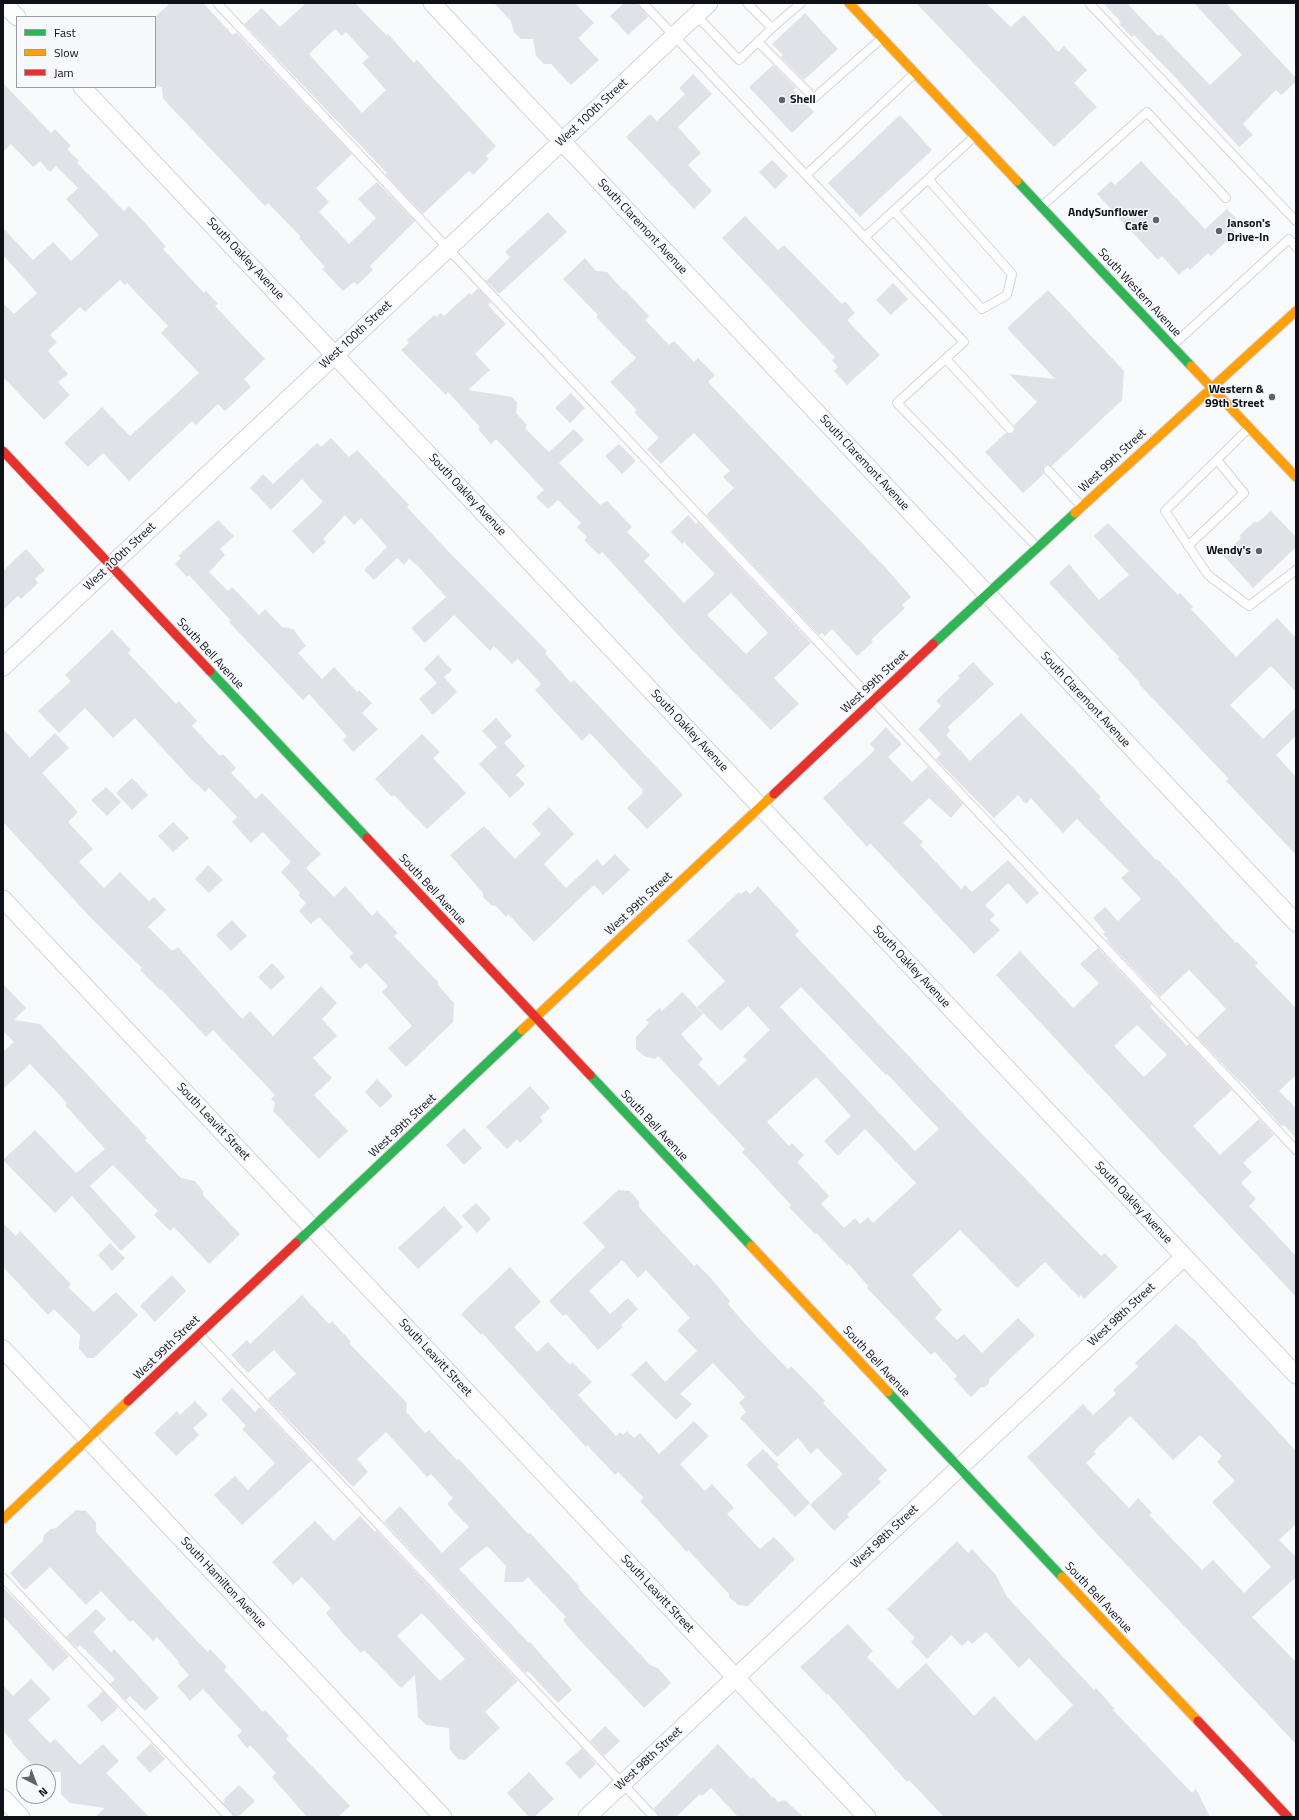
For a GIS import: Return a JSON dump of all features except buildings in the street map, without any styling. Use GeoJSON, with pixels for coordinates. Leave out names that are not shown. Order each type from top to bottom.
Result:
{"type":"FeatureCollection","features":[{"type":"Feature","properties":{"kind":"street"},"geometry":{"type":"LineString","coordinates":[[3,3],[16,17]]}},
{"type":"Feature","properties":{"kind":"street","name":"South Claremont Avenue"},"geometry":{"type":"LineString","coordinates":[[432,3],[1296,923]]}},
{"type":"Feature","properties":{"kind":"street","name":"West 100th Street"},"geometry":{"type":"LineString","coordinates":[[3,667],[709,3]]}},
{"type":"Feature","properties":{"kind":"street","name":"South Western Avenue"},"geometry":{"type":"LineString","coordinates":[[849,3],[1296,477]]}},
{"type":"Feature","properties":{"kind":"street","name":"South Oakley Avenue"},"geometry":{"type":"LineString","coordinates":[[83,88],[1296,1375]]}},
{"type":"Feature","properties":{"kind":"street","name":"West 99th Street"},"geometry":{"type":"LineString","coordinates":[[3,1519],[986,594],[1296,311]]}},
{"type":"Feature","properties":{"kind":"street","name":"South Bell Avenue"},"geometry":{"type":"LineString","coordinates":[[3,451],[1288,1817]]}},
{"type":"Feature","properties":{"kind":"street","name":"South Leavitt Street"},"geometry":{"type":"LineString","coordinates":[[3,899],[867,1817]]}},
{"type":"Feature","properties":{"kind":"street","name":"West 98th Street"},"geometry":{"type":"LineString","coordinates":[[587,1817],[1184,1257]]}},
{"type":"Feature","properties":{"kind":"street","name":"South Hamilton Avenue"},"geometry":{"type":"LineString","coordinates":[[3,1349],[443,1817]]}},
{"type":"Feature","properties":{"kind":"street"},"geometry":{"type":"LineString","coordinates":[[3,1798],[21,1817]]}},
{"type":"Feature","properties":{"kind":"lane"},"geometry":{"type":"LineString","coordinates":[[217,3],[1296,1150]]}},
{"type":"Feature","properties":{"kind":"lane"},"geometry":{"type":"LineString","coordinates":[[643,3],[964,342],[897,403],[1037,547]]}},
{"type":"Feature","properties":{"kind":"lane"},"geometry":{"type":"LineString","coordinates":[[747,3],[772,28]]}},
{"type":"Feature","properties":{"kind":"lane"},"geometry":{"type":"LineString","coordinates":[[696,16],[739,60],[772,28],[801,3]]}},
{"type":"Feature","properties":{"kind":"lane"},"geometry":{"type":"LineString","coordinates":[[1089,3],[1296,221]]}},
{"type":"Feature","properties":{"kind":"lane"},"geometry":{"type":"LineString","coordinates":[[758,42],[814,98],[882,38]]}},
{"type":"Feature","properties":{"kind":"lane"},"geometry":{"type":"LineString","coordinates":[[806,175],[915,73]]}},
{"type":"Feature","properties":{"kind":"lane"},"geometry":{"type":"LineString","coordinates":[[1042,207],[1147,112],[1226,198]]}},
{"type":"Feature","properties":{"kind":"lane"},"geometry":{"type":"LineString","coordinates":[[865,237],[975,136]]}},
{"type":"Feature","properties":{"kind":"lane"},"geometry":{"type":"LineString","coordinates":[[894,211],[982,309],[1007,295],[1012,274],[928,179]]}},
{"type":"Feature","properties":{"kind":"lane"},"geometry":{"type":"LineString","coordinates":[[1172,345],[1289,239],[1296,247]]}},
{"type":"Feature","properties":{"kind":"lane"},"geometry":{"type":"LineString","coordinates":[[946,359],[1010,429]]}},
{"type":"Feature","properties":{"kind":"lane"},"geometry":{"type":"LineString","coordinates":[[1249,427],[1165,511],[1208,575],[1249,606],[1296,570]]}},
{"type":"Feature","properties":{"kind":"lane"},"geometry":{"type":"LineString","coordinates":[[1188,546],[1244,494],[1217,460]]}},
{"type":"Feature","properties":{"kind":"lane"},"geometry":{"type":"LineString","coordinates":[[1048,470],[1082,506]]}},
{"type":"Feature","properties":{"kind":"lane"},"geometry":{"type":"LineString","coordinates":[[200,1334],[654,1817]]}},
{"type":"Feature","properties":{"kind":"lane"},"geometry":{"type":"LineString","coordinates":[[3,1578],[230,1817]]}},
{"type":"Feature","properties":{"kind":"traffic: fast"},"geometry":{"type":"LineString","coordinates":[[1017,181],[1191,366]]}},
{"type":"Feature","properties":{"kind":"traffic: fast"},"geometry":{"type":"LineString","coordinates":[[933,644],[1075,513]]}},
{"type":"Feature","properties":{"kind":"traffic: fast"},"geometry":{"type":"LineString","coordinates":[[210,671],[367,838]]}},
{"type":"Feature","properties":{"kind":"traffic: fast"},"geometry":{"type":"LineString","coordinates":[[296,1243],[522,1030]]}},
{"type":"Feature","properties":{"kind":"traffic: fast"},"geometry":{"type":"LineString","coordinates":[[590,1075],[751,1246]]}},
{"type":"Feature","properties":{"kind":"traffic: fast"},"geometry":{"type":"LineString","coordinates":[[888,1392],[1062,1577]]}},
{"type":"Feature","properties":{"kind":"traffic: slow"},"geometry":{"type":"LineString","coordinates":[[849,3],[1017,181]]}},
{"type":"Feature","properties":{"kind":"traffic: slow"},"geometry":{"type":"LineString","coordinates":[[1075,513],[1296,311]]}},
{"type":"Feature","properties":{"kind":"traffic: slow"},"geometry":{"type":"LineString","coordinates":[[1191,366],[1296,477]]}},
{"type":"Feature","properties":{"kind":"traffic: slow"},"geometry":{"type":"LineString","coordinates":[[522,1030],[774,794]]}},
{"type":"Feature","properties":{"kind":"traffic: slow"},"geometry":{"type":"LineString","coordinates":[[751,1246],[888,1392]]}},
{"type":"Feature","properties":{"kind":"traffic: slow"},"geometry":{"type":"LineString","coordinates":[[3,1519],[128,1401]]}},
{"type":"Feature","properties":{"kind":"traffic: slow"},"geometry":{"type":"LineString","coordinates":[[1062,1577],[1198,1721]]}},
{"type":"Feature","properties":{"kind":"traffic: jam"},"geometry":{"type":"LineString","coordinates":[[3,451],[210,671]]}},
{"type":"Feature","properties":{"kind":"traffic: jam"},"geometry":{"type":"LineString","coordinates":[[774,794],[933,644]]}},
{"type":"Feature","properties":{"kind":"traffic: jam"},"geometry":{"type":"LineString","coordinates":[[367,838],[590,1075]]}},
{"type":"Feature","properties":{"kind":"traffic: jam"},"geometry":{"type":"LineString","coordinates":[[128,1401],[296,1243]]}},
{"type":"Feature","properties":{"kind":"traffic: jam"},"geometry":{"type":"LineString","coordinates":[[1198,1721],[1288,1817]]}},
{"type":"Feature","properties":{"kind":"place","name":"Shell"},"geometry":{"type":"Point","coordinates":[782,100]}},
{"type":"Feature","properties":{"kind":"place","name":"AndySunflower Café"},"geometry":{"type":"Point","coordinates":[1156,220]}},
{"type":"Feature","properties":{"kind":"place","name":"Janson's Drive-In"},"geometry":{"type":"Point","coordinates":[1219,231]}},
{"type":"Feature","properties":{"kind":"place","name":"Western & 99th Street"},"geometry":{"type":"Point","coordinates":[1272,397]}},
{"type":"Feature","properties":{"kind":"place","name":"Wendy's"},"geometry":{"type":"Point","coordinates":[1259,551]}}]}
